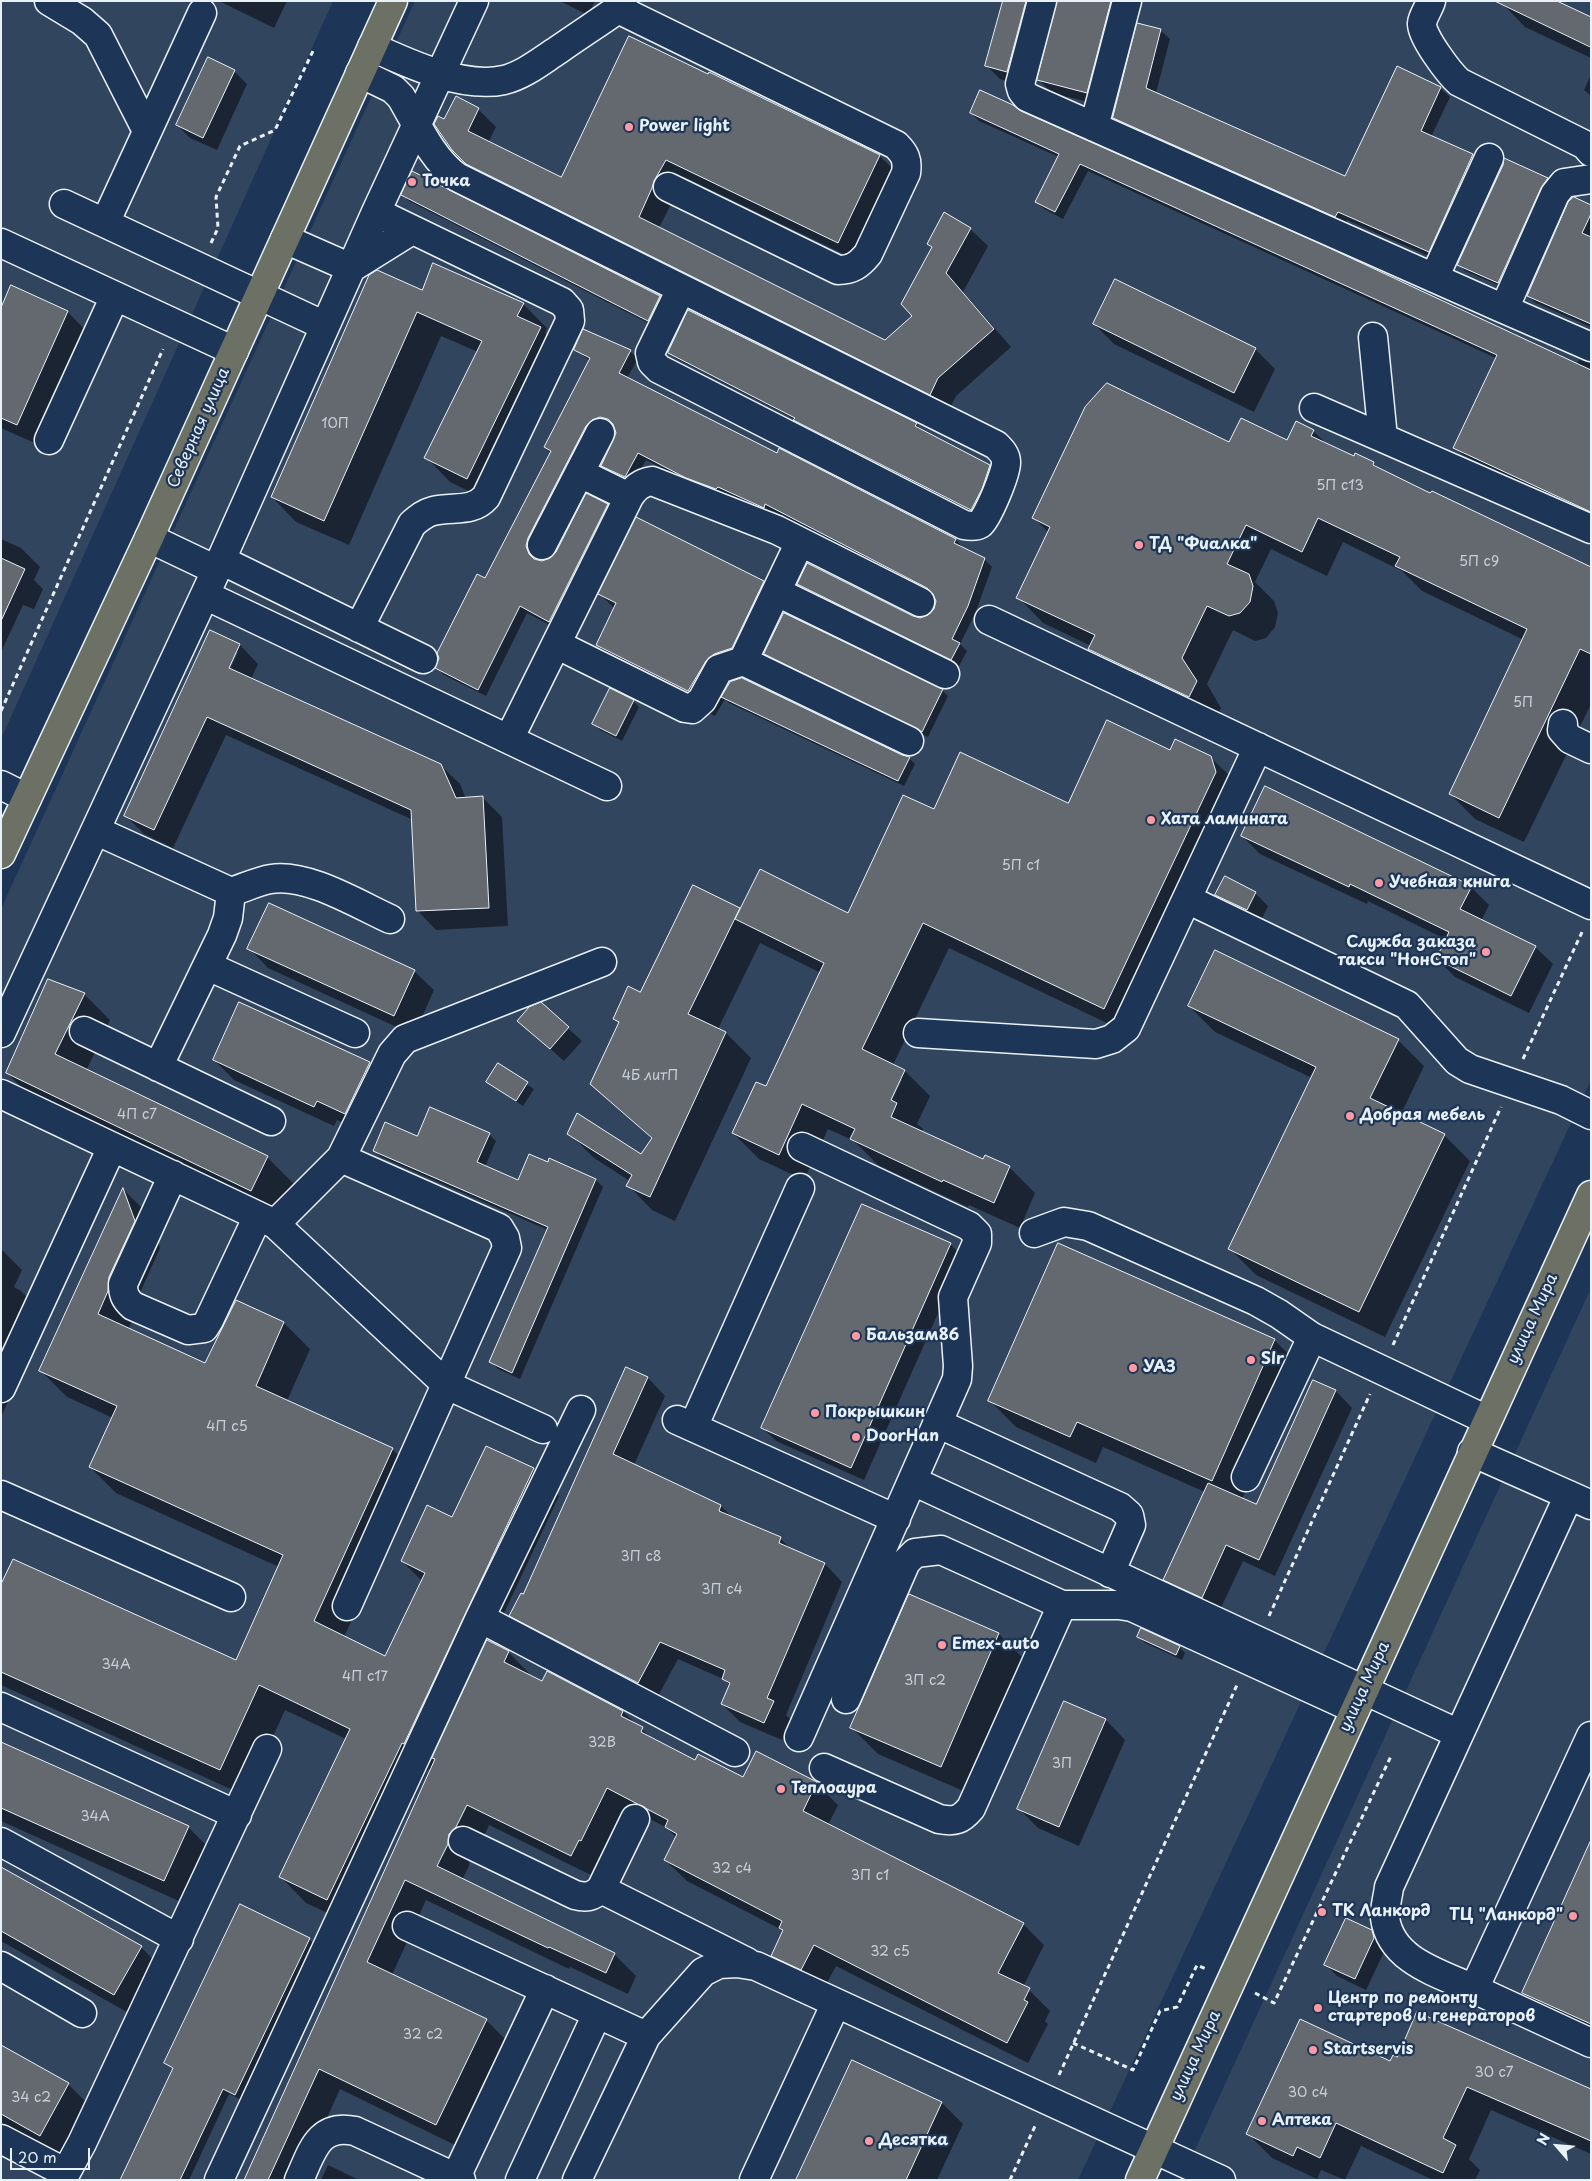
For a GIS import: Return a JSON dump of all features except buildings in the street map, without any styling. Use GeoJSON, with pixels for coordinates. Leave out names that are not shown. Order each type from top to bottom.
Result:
{"type":"FeatureCollection","features":[{"type":"Feature","properties":{"kind":"main road","name":"Северная улица"},"geometry":{"type":"LineString","coordinates":[[1,854],[149,538],[393,1]]}},
{"type":"Feature","properties":{"kind":"main road","name":"улица Мира"},"geometry":{"type":"LineString","coordinates":[[1140,2180],[1591,1195]]}},
{"type":"Feature","properties":{"kind":"lane"},"geometry":{"type":"LineString","coordinates":[[49,1],[82,21],[98,35],[147,131]]}},
{"type":"Feature","properties":{"kind":"lane"},"geometry":{"type":"LineString","coordinates":[[1,1033],[97,831],[219,565],[376,212],[474,1]]}},
{"type":"Feature","properties":{"kind":"lane"},"geometry":{"type":"LineString","coordinates":[[1042,1],[1020,84],[1022,91],[1027,97],[1591,347]]}},
{"type":"Feature","properties":{"kind":"lane"},"geometry":{"type":"LineString","coordinates":[[1094,127],[1127,1]]}},
{"type":"Feature","properties":{"kind":"lane"},"geometry":{"type":"LineString","coordinates":[[1431,1],[1422,23],[1424,34],[1459,82],[1585,145],[1591,152]]}},
{"type":"Feature","properties":{"kind":"lane"},"geometry":{"type":"LineString","coordinates":[[372,47],[406,62],[440,73],[468,80],[504,80],[523,73],[621,5],[896,146],[904,154],[908,163],[906,173],[868,254],[860,264],[849,270],[838,270],[668,187]]}},
{"type":"Feature","properties":{"kind":"lane"},"geometry":{"type":"LineString","coordinates":[[105,223],[202,13]]}},
{"type":"Feature","properties":{"kind":"lane"},"geometry":{"type":"LineString","coordinates":[[360,73],[393,90],[401,97],[438,159],[446,169],[457,177],[996,446],[1003,453],[1006,462],[1005,472],[980,524],[973,526],[964,525],[659,368],[652,362],[650,353],[681,289]]}},
{"type":"Feature","properties":{"kind":"lane"},"geometry":{"type":"LineString","coordinates":[[1434,278],[1489,158]]}},
{"type":"Feature","properties":{"kind":"lane"},"geometry":{"type":"LineString","coordinates":[[1504,309],[1555,194],[1564,183],[1584,179],[1591,180]]}},
{"type":"Feature","properties":{"kind":"lane"},"geometry":{"type":"LineString","coordinates":[[64,204],[325,326]]}},
{"type":"Feature","properties":{"kind":"lane"},"geometry":{"type":"LineString","coordinates":[[359,628],[412,524],[423,515],[434,511],[472,508],[486,497],[570,321],[569,310],[562,302],[376,212]]}},
{"type":"Feature","properties":{"kind":"lane"},"geometry":{"type":"LineString","coordinates":[[351,268],[412,230]]}},
{"type":"Feature","properties":{"kind":"lane"},"geometry":{"type":"LineString","coordinates":[[285,239],[351,268]]}},
{"type":"Feature","properties":{"kind":"lane"},"geometry":{"type":"LineString","coordinates":[[1,243],[234,351]]}},
{"type":"Feature","properties":{"kind":"lane"},"geometry":{"type":"LineString","coordinates":[[49,440],[115,296]]}},
{"type":"Feature","properties":{"kind":"lane"},"geometry":{"type":"LineString","coordinates":[[1373,337],[1383,438]]}},
{"type":"Feature","properties":{"kind":"lane"},"geometry":{"type":"LineString","coordinates":[[1314,408],[1591,529]]}},
{"type":"Feature","properties":{"kind":"lane"},"geometry":{"type":"LineString","coordinates":[[542,545],[600,433]]}},
{"type":"Feature","properties":{"kind":"lane"},"geometry":{"type":"LineString","coordinates":[[580,473],[629,498]]}},
{"type":"Feature","properties":{"kind":"lane"},"geometry":{"type":"LineString","coordinates":[[508,739],[629,498],[635,488],[642,483],[652,481],[777,530],[920,602]]}},
{"type":"Feature","properties":{"kind":"lane"},"geometry":{"type":"LineString","coordinates":[[149,538],[219,565],[423,659]]}},
{"type":"Feature","properties":{"kind":"lane"},"geometry":{"type":"LineString","coordinates":[[743,661],[800,542]]}},
{"type":"Feature","properties":{"kind":"lane"},"geometry":{"type":"LineString","coordinates":[[776,592],[945,674]]}},
{"type":"Feature","properties":{"kind":"lane"},"geometry":{"type":"LineString","coordinates":[[205,595],[607,786]]}},
{"type":"Feature","properties":{"kind":"lane"},"geometry":{"type":"LineString","coordinates":[[989,620],[1258,747],[1589,914]]}},
{"type":"Feature","properties":{"kind":"lane"},"geometry":{"type":"LineString","coordinates":[[556,644],[685,708],[692,709],[702,700],[719,669],[743,661],[909,741]]}},
{"type":"Feature","properties":{"kind":"lane"},"geometry":{"type":"LineString","coordinates":[[1563,724],[1562,730],[1570,739],[1591,749]]}},
{"type":"Feature","properties":{"kind":"lane"},"geometry":{"type":"LineString","coordinates":[[918,1033],[1096,1044],[1112,1039],[1126,1028],[1258,747]]}},
{"type":"Feature","properties":{"kind":"lane"},"geometry":{"type":"LineString","coordinates":[[1,785],[28,798]]}},
{"type":"Feature","properties":{"kind":"lane"},"geometry":{"type":"LineString","coordinates":[[97,831],[231,892],[270,879],[288,878],[306,881],[390,920]]}},
{"type":"Feature","properties":{"kind":"lane"},"geometry":{"type":"LineString","coordinates":[[158,1066],[208,966],[228,918],[231,892]]}},
{"type":"Feature","properties":{"kind":"lane"},"geometry":{"type":"LineString","coordinates":[[1187,900],[1407,1004],[1457,1061],[1476,1072],[1562,1100],[1591,1115]]}},
{"type":"Feature","properties":{"kind":"lane"},"geometry":{"type":"LineString","coordinates":[[173,1175],[123,1284],[123,1293],[132,1306],[188,1330],[204,1328],[267,1220],[341,1158],[392,1054],[405,1039],[602,962]]}},
{"type":"Feature","properties":{"kind":"lane"},"geometry":{"type":"LineString","coordinates":[[208,966],[355,1034]]}},
{"type":"Feature","properties":{"kind":"lane"},"geometry":{"type":"LineString","coordinates":[[84,1031],[271,1120]]}},
{"type":"Feature","properties":{"kind":"lane"},"geometry":{"type":"LineString","coordinates":[[1,1094],[267,1220],[447,1385],[543,1429]]}},
{"type":"Feature","properties":{"kind":"lane"},"geometry":{"type":"LineString","coordinates":[[1,1388],[112,1147]]}},
{"type":"Feature","properties":{"kind":"lane"},"geometry":{"type":"LineString","coordinates":[[799,1737],[957,1380],[958,1366],[953,1297],[976,1243],[977,1234],[969,1226],[802,1147]]}},
{"type":"Feature","properties":{"kind":"lane"},"geometry":{"type":"LineString","coordinates":[[341,1158],[499,1228],[505,1238],[507,1248],[346,1606]]}},
{"type":"Feature","properties":{"kind":"lane"},"geometry":{"type":"LineString","coordinates":[[800,1188],[684,1423],[896,1518]]}},
{"type":"Feature","properties":{"kind":"lane"},"geometry":{"type":"LineString","coordinates":[[1034,1233],[1064,1222],[1088,1226],[1256,1301],[1279,1314],[1312,1337],[1487,1420]]}},
{"type":"Feature","properties":{"kind":"lane"},"geometry":{"type":"LineString","coordinates":[[1246,1477],[1312,1337]]}},
{"type":"Feature","properties":{"kind":"lane"},"geometry":{"type":"LineString","coordinates":[[219,2180],[480,1618],[581,1410]]}},
{"type":"Feature","properties":{"kind":"lane"},"geometry":{"type":"LineString","coordinates":[[937,1424],[1120,1507],[1129,1515],[1131,1525],[1110,1573]]}},
{"type":"Feature","properties":{"kind":"lane"},"geometry":{"type":"LineString","coordinates":[[1472,1452],[1580,1500],[1459,1734],[1389,1887],[1385,1917],[1392,1940],[1408,1959],[1591,2043]]}},
{"type":"Feature","properties":{"kind":"lane"},"geometry":{"type":"LineString","coordinates":[[913,1481],[1110,1573],[1253,1651],[1360,1700],[1459,1734]]}},
{"type":"Feature","properties":{"kind":"lane"},"geometry":{"type":"LineString","coordinates":[[1,1495],[231,1597]]}},
{"type":"Feature","properties":{"kind":"lane"},"geometry":{"type":"LineString","coordinates":[[846,1699],[906,1562],[915,1553],[941,1550],[1062,1605],[1119,1605],[1132,1607],[1253,1651]]}},
{"type":"Feature","properties":{"kind":"lane"},"geometry":{"type":"LineString","coordinates":[[824,1768],[939,1819],[953,1822],[963,1818],[971,1808],[1062,1605]]}},
{"type":"Feature","properties":{"kind":"lane"},"geometry":{"type":"LineString","coordinates":[[480,1618],[734,1752]]}},
{"type":"Feature","properties":{"kind":"lane"},"geometry":{"type":"LineString","coordinates":[[1,1707],[237,1815]]}},
{"type":"Feature","properties":{"kind":"lane"},"geometry":{"type":"LineString","coordinates":[[1474,1990],[1591,1736]]}},
{"type":"Feature","properties":{"kind":"lane"},"geometry":{"type":"LineString","coordinates":[[1,2139],[64,2176],[179,1938],[267,1749]]}},
{"type":"Feature","properties":{"kind":"lane"},"geometry":{"type":"LineString","coordinates":[[463,1840],[575,1895],[585,1898],[594,1895],[601,1889],[635,1819]]}},
{"type":"Feature","properties":{"kind":"lane"},"geometry":{"type":"LineString","coordinates":[[1,1842],[179,1938]]}},
{"type":"Feature","properties":{"kind":"lane"},"geometry":{"type":"LineString","coordinates":[[601,1889],[836,2004],[1221,2180]]}},
{"type":"Feature","properties":{"kind":"lane"},"geometry":{"type":"LineString","coordinates":[[407,1926],[646,2036]]}},
{"type":"Feature","properties":{"kind":"lane"},"geometry":{"type":"LineString","coordinates":[[577,2180],[646,2036],[703,1972],[720,1964],[737,1962],[756,1966]]}},
{"type":"Feature","properties":{"kind":"lane"},"geometry":{"type":"LineString","coordinates":[[1,1966],[82,2014]]}},
{"type":"Feature","properties":{"kind":"lane"},"geometry":{"type":"LineString","coordinates":[[299,2180],[318,2140],[330,2131],[342,2128],[355,2131],[458,2178],[545,1990]]}},
{"type":"Feature","properties":{"kind":"lane"},"geometry":{"type":"LineString","coordinates":[[754,2180],[836,2004]]}},
{"type":"Feature","properties":{"kind":"lane"},"geometry":{"type":"LineString","coordinates":[[520,2180],[597,2014]]}},
{"type":"Feature","properties":{"kind":"path"},"geometry":{"type":"LineString","coordinates":[[200,267],[218,228],[216,197],[240,146],[275,130],[313,51]]}},
{"type":"Feature","properties":{"kind":"path"},"geometry":{"type":"LineString","coordinates":[[1,711],[174,324]]}},
{"type":"Feature","properties":{"kind":"path"},"geometry":{"type":"LineString","coordinates":[[1010,2180],[1589,914]]}},
{"type":"Feature","properties":{"kind":"shaded area"},"geometry":{"type":"Polygon","coordinates":[[[1,1],[333,1],[1,739],[1,1]]]}},
{"type":"Feature","properties":{"kind":"shaded area"},"geometry":{"type":"Polygon","coordinates":[[[415,1],[1591,1],[1591,1080],[1078,2180],[1,2180],[1,909],[415,1]]]}},
{"type":"Feature","properties":{"kind":"shaded area"},"geometry":{"type":"Polygon","coordinates":[[[1591,1288],[1591,2180],[1181,2180],[1591,1288]]]}},
{"type":"Feature","properties":{"kind":"place","name":"Power light"},"geometry":{"type":"Point","coordinates":[629,127]}},
{"type":"Feature","properties":{"kind":"place","name":"Точка"},"geometry":{"type":"Point","coordinates":[412,182]}},
{"type":"Feature","properties":{"kind":"place","name":"ТД \"Фиалка\""},"geometry":{"type":"Point","coordinates":[1139,545]}},
{"type":"Feature","properties":{"kind":"place","name":"Хата ламината"},"geometry":{"type":"Point","coordinates":[1151,820]}},
{"type":"Feature","properties":{"kind":"place","name":"Учебная книга"},"geometry":{"type":"Point","coordinates":[1379,883]}},
{"type":"Feature","properties":{"kind":"place","name":"Служба заказа такси \"НонСтоп\""},"geometry":{"type":"Point","coordinates":[1486,952]}},
{"type":"Feature","properties":{"kind":"place","name":"Добрая мебель"},"geometry":{"type":"Point","coordinates":[1350,1116]}},
{"type":"Feature","properties":{"kind":"place","name":"Бальзам86"},"geometry":{"type":"Point","coordinates":[856,1336]}},
{"type":"Feature","properties":{"kind":"place","name":"Slr"},"geometry":{"type":"Point","coordinates":[1251,1360]}},
{"type":"Feature","properties":{"kind":"place","name":"УАЗ"},"geometry":{"type":"Point","coordinates":[1133,1368]}},
{"type":"Feature","properties":{"kind":"place","name":"Покрышкин"},"geometry":{"type":"Point","coordinates":[815,1413]}},
{"type":"Feature","properties":{"kind":"place","name":"DoorHan"},"geometry":{"type":"Point","coordinates":[856,1437]}},
{"type":"Feature","properties":{"kind":"place","name":"Emex-auto"},"geometry":{"type":"Point","coordinates":[942,1645]}},
{"type":"Feature","properties":{"kind":"place","name":"Теплоаура"},"geometry":{"type":"Point","coordinates":[781,1789]}},
{"type":"Feature","properties":{"kind":"place","name":"ТК Ланкорд"},"geometry":{"type":"Point","coordinates":[1322,1912]}},
{"type":"Feature","properties":{"kind":"place","name":"ТЦ \"Ланкорд\""},"geometry":{"type":"Point","coordinates":[1573,1916]}},
{"type":"Feature","properties":{"kind":"place","name":"Центр по ремонту стартеров и генераторов"},"geometry":{"type":"Point","coordinates":[1318,2008]}},
{"type":"Feature","properties":{"kind":"place","name":"Startservis"},"geometry":{"type":"Point","coordinates":[1313,2050]}},
{"type":"Feature","properties":{"kind":"place","name":"Аптека"},"geometry":{"type":"Point","coordinates":[1262,2121]}},
{"type":"Feature","properties":{"kind":"place","name":"Десятка"},"geometry":{"type":"Point","coordinates":[869,2141]}}]}
